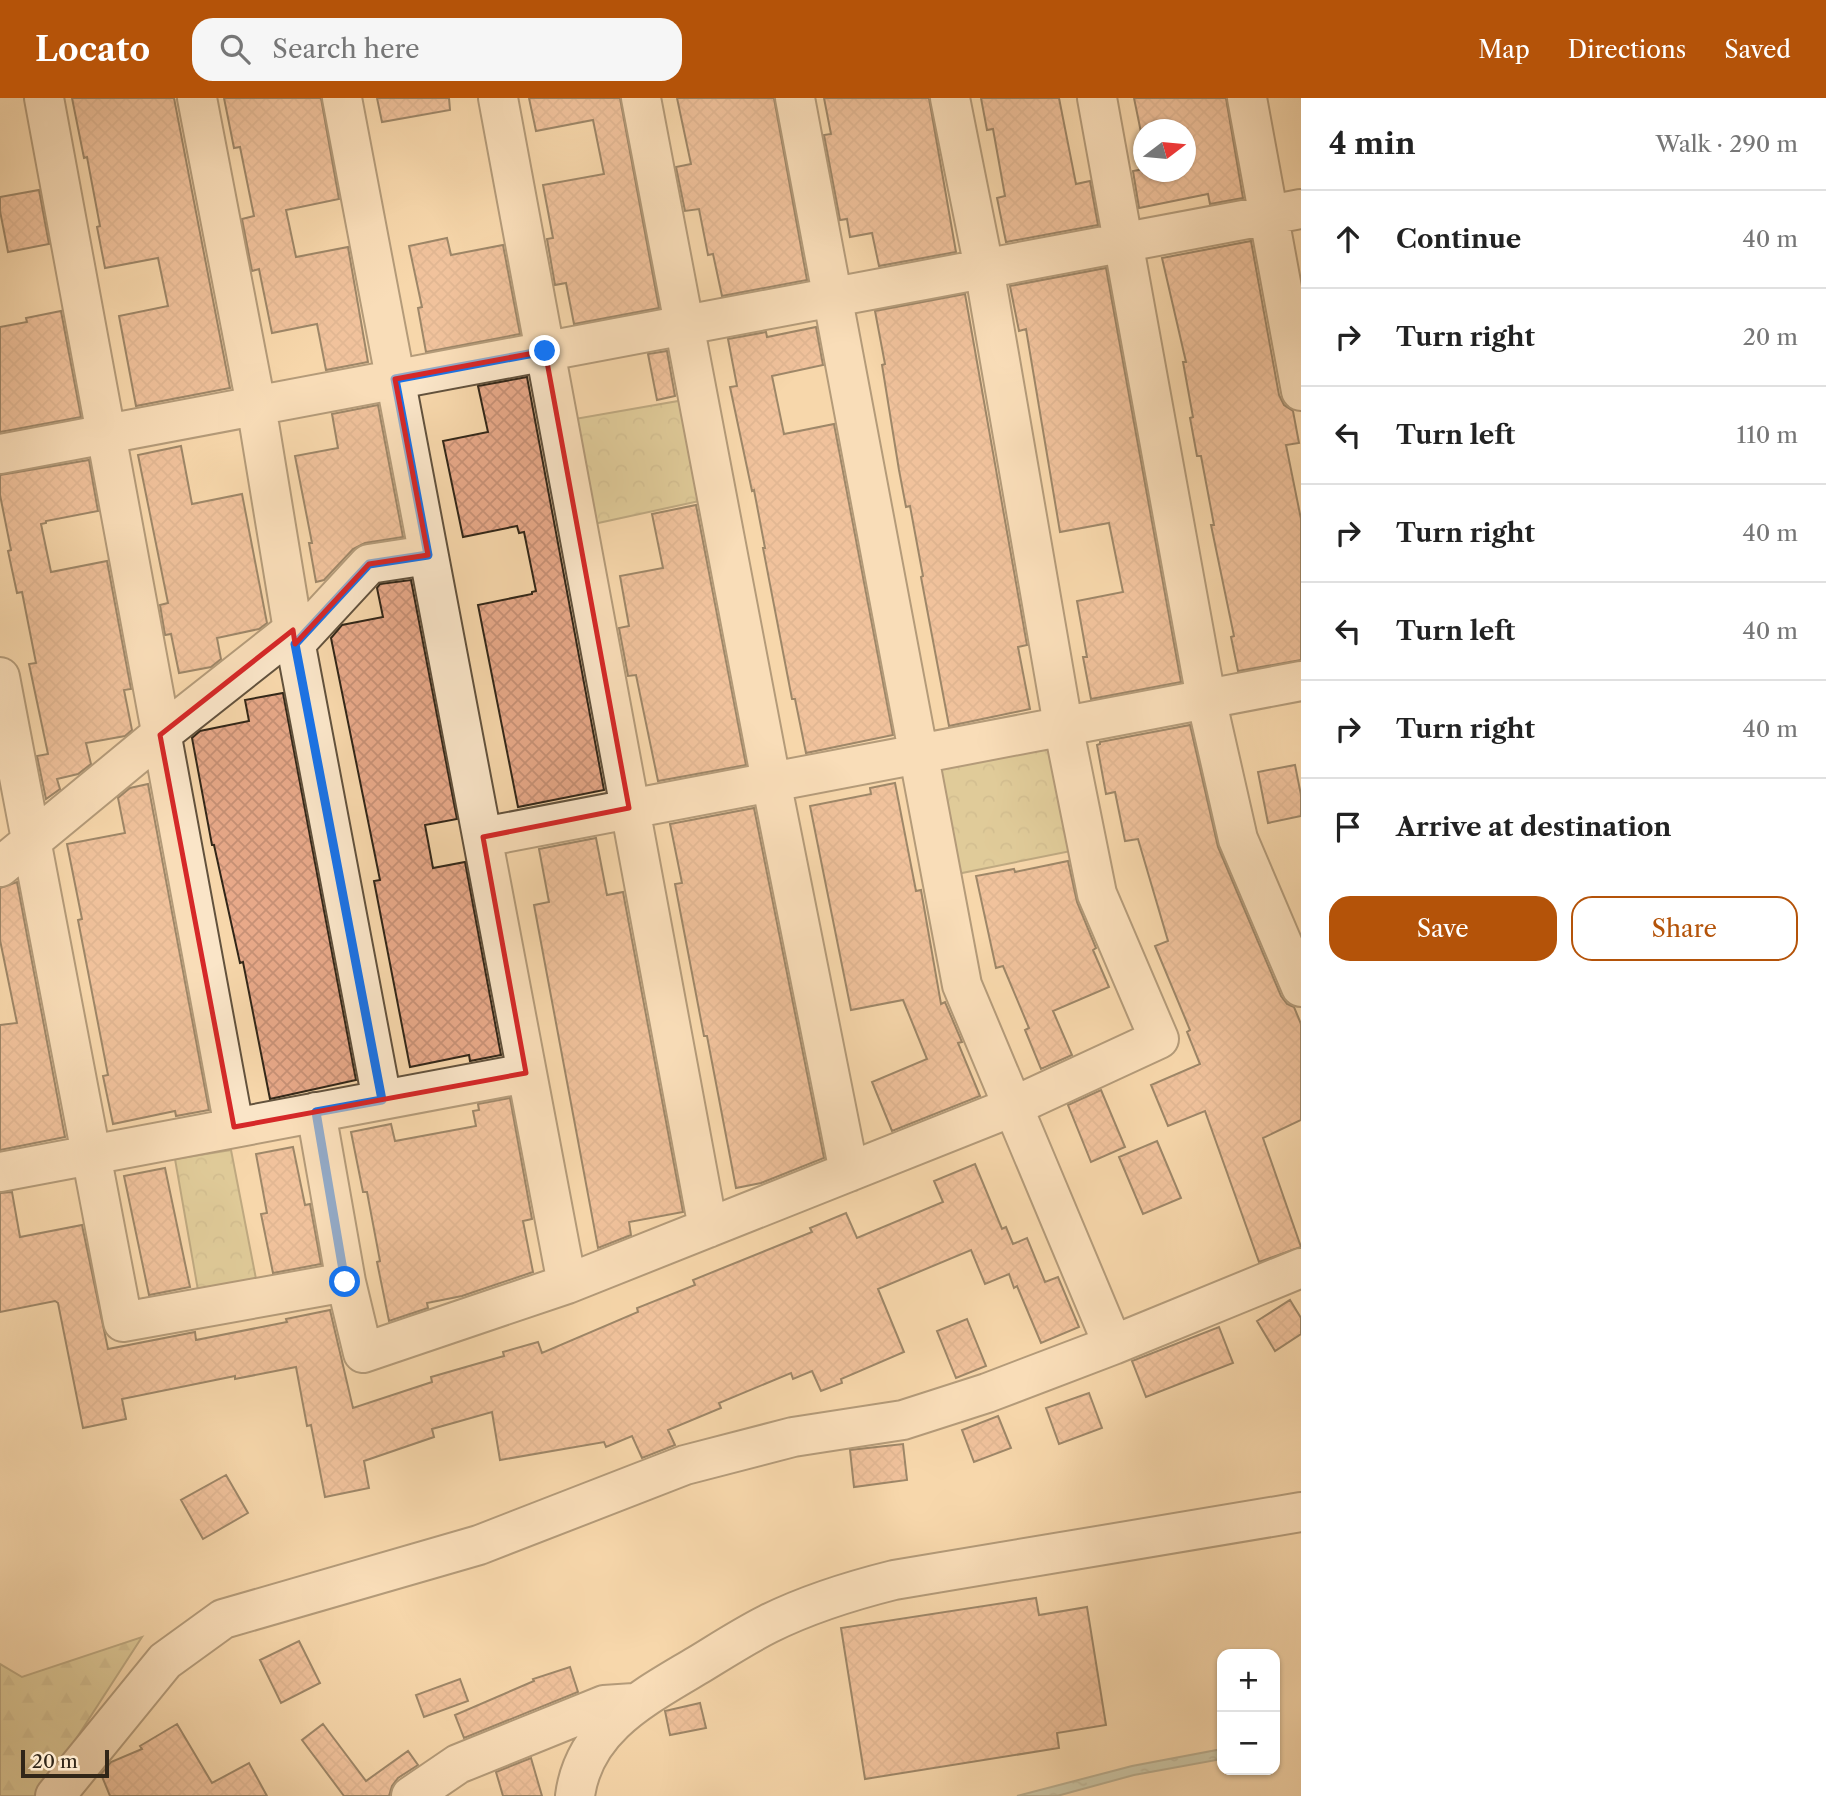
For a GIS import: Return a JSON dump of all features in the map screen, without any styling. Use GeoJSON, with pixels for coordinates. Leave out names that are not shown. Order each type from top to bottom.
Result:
{"type":"FeatureCollection","features":[{"type":"Feature","properties":{"kind":"street"},"geometry":{"type":"LineString","coordinates":[[44,98],[234,1127]]}},
{"type":"Feature","properties":{"kind":"street"},"geometry":{"type":"LineString","coordinates":[[197,98],[256,405],[294,637],[382,1100]]}},
{"type":"Feature","properties":{"kind":"street"},"geometry":{"type":"LineString","coordinates":[[342,98],[567,1284]]}},
{"type":"Feature","properties":{"kind":"street"},"geometry":{"type":"LineString","coordinates":[[498,98],[708,1228]]}},
{"type":"Feature","properties":{"kind":"street"},"geometry":{"type":"LineString","coordinates":[[641,98],[771,781],[849,1172]]}},
{"type":"Feature","properties":{"kind":"street"},"geometry":{"type":"LineString","coordinates":[[795,98],[962,985],[1113,1345]]}},
{"type":"Feature","properties":{"kind":"street"},"geometry":{"type":"LineString","coordinates":[[316,1112],[345,1282],[363,1353],[567,1284],[1012,1107],[1159,1039],[1097,894],[1063,725],[984,268],[950,98]]}},
{"type":"Feature","properties":{"kind":"street"},"geometry":{"type":"LineString","coordinates":[[1097,98],[1206,698],[1238,839],[1301,987]]}},
{"type":"Feature","properties":{"kind":"street"},"geometry":{"type":"LineString","coordinates":[[1247,98],[1284,213],[1301,391]]}},
{"type":"Feature","properties":{"kind":"street"},"geometry":{"type":"LineString","coordinates":[[0,454],[1284,213]]}},
{"type":"Feature","properties":{"kind":"street"},"geometry":{"type":"LineString","coordinates":[[0,867],[160,735],[294,637],[369,564],[428,555]]}},
{"type":"Feature","properties":{"kind":"street"},"geometry":{"type":"LineString","coordinates":[[0,677],[123,1322],[345,1282]]}},
{"type":"Feature","properties":{"kind":"street"},"geometry":{"type":"LineString","coordinates":[[483,837],[1301,681]]}},
{"type":"Feature","properties":{"kind":"street"},"geometry":{"type":"LineString","coordinates":[[0,1172],[526,1073]]}},
{"type":"Feature","properties":{"kind":"street"},"geometry":{"type":"LineString","coordinates":[[55,1796],[165,1661],[223,1619],[479,1545],[685,1465],[793,1437],[904,1420],[987,1393],[1301,1269]]}},
{"type":"Feature","properties":{"kind":"street"},"geometry":{"type":"LineString","coordinates":[[575,1796],[590,1750],[634,1703],[766,1625],[839,1594],[894,1580],[1301,1512]]}},
{"type":"Feature","properties":{"kind":"street"},"geometry":{"type":"LineString","coordinates":[[411,1796],[458,1764],[604,1705],[634,1703]]}},
{"type":"Feature","properties":{"kind":"highlighted area"},"geometry":{"type":"Polygon","coordinates":[[[545,351],[629,808],[483,837],[526,1073],[234,1127],[160,735],[293,630],[295,644],[369,564],[428,555],[395,379],[545,351]]]}},
{"type":"Feature","properties":{"kind":"green space"},"geometry":{"type":"Polygon","coordinates":[[[684,400],[704,500],[589,525],[569,420],[684,400]]]}},
{"type":"Feature","properties":{"kind":"green space"},"geometry":{"type":"Polygon","coordinates":[[[1055,746],[1076,850],[957,874],[936,770],[1055,746]]]}},
{"type":"Feature","properties":{"kind":"green space"},"geometry":{"type":"Polygon","coordinates":[[[231,1150],[257,1284],[199,1296],[175,1159],[231,1150]]]}},
{"type":"Feature","properties":{"kind":"green space"},"geometry":{"type":"Polygon","coordinates":[[[142,1637],[39,1796],[0,1796],[0,1664],[22,1677],[142,1637]]]}},
{"type":"Feature","properties":{"kind":"water"},"geometry":{"type":"Polygon","coordinates":[[[1217,1750],[1217,1760],[1134,1775],[1057,1796],[1017,1796],[1132,1766],[1217,1750]]]}},
{"type":"Feature","properties":{"kind":"building"},"geometry":{"type":"Polygon","coordinates":[[[72,98],[174,98],[230,388],[136,406],[119,316],[168,306],[158,258],[105,268],[87,157],[84,158],[72,98]]]}},
{"type":"Feature","properties":{"kind":"building"},"geometry":{"type":"Polygon","coordinates":[[[224,98],[321,98],[339,199],[286,210],[296,257],[348,247],[368,362],[326,370],[317,324],[272,333],[259,269],[252,271],[242,219],[254,216],[240,147],[234,148],[224,98]]]}},
{"type":"Feature","properties":{"kind":"building"},"geometry":{"type":"Polygon","coordinates":[[[377,98],[449,98],[450,110],[382,122],[377,98]]]}},
{"type":"Feature","properties":{"kind":"building"},"geometry":{"type":"Polygon","coordinates":[[[529,98],[620,98],[659,308],[574,324],[566,283],[555,285],[547,239],[553,238],[543,185],[604,174],[593,120],[536,131],[529,98]]]}},
{"type":"Feature","properties":{"kind":"building"},"geometry":{"type":"Polygon","coordinates":[[[677,98],[774,98],[807,280],[722,296],[713,254],[708,255],[699,209],[685,211],[676,167],[691,164],[677,98]]]}},
{"type":"Feature","properties":{"kind":"building"},"geometry":{"type":"Polygon","coordinates":[[[824,98],[929,98],[956,252],[879,266],[872,233],[850,237],[847,219],[840,220],[824,135],[831,134],[824,98]]]}},
{"type":"Feature","properties":{"kind":"building"},"geometry":{"type":"Polygon","coordinates":[[[981,98],[1059,98],[1076,184],[1090,181],[1098,225],[1006,242],[997,198],[1005,196],[993,129],[987,130],[981,98]]]}},
{"type":"Feature","properties":{"kind":"building"},"geometry":{"type":"Polygon","coordinates":[[[1134,98],[1226,98],[1243,198],[1210,204],[1208,194],[1139,208],[1135,182],[1196,182],[1196,119],[1138,119],[1134,98]]]}},
{"type":"Feature","properties":{"kind":"building"},"geometry":{"type":"Polygon","coordinates":[[[39,190],[49,244],[8,252],[0,197],[39,190]]]}},
{"type":"Feature","properties":{"kind":"building"},"geometry":{"type":"Polygon","coordinates":[[[447,238],[451,255],[503,245],[520,334],[426,352],[418,308],[422,307],[409,246],[447,238]]]}},
{"type":"Feature","properties":{"kind":"building"},"geometry":{"type":"Polygon","coordinates":[[[1251,241],[1279,395],[1284,405],[1293,411],[1299,443],[1286,445],[1301,519],[1301,660],[1238,671],[1201,456],[1197,456],[1190,418],[1193,417],[1183,362],[1186,362],[1162,258],[1251,241]]]}},
{"type":"Feature","properties":{"kind":"building"},"geometry":{"type":"Polygon","coordinates":[[[1106,268],[1181,682],[1091,699],[1077,601],[1123,592],[1109,523],[1060,532],[1026,329],[1019,331],[1010,286],[1106,268]]]}},
{"type":"Feature","properties":{"kind":"building"},"geometry":{"type":"Polygon","coordinates":[[[965,294],[1027,645],[1018,647],[1030,709],[949,726],[910,506],[906,507],[899,470],[875,311],[965,294]]]}},
{"type":"Feature","properties":{"kind":"building"},"geometry":{"type":"Polygon","coordinates":[[[61,311],[81,417],[0,432],[0,327],[27,322],[26,318],[61,311]]]}},
{"type":"Feature","properties":{"kind":"building"},"geometry":{"type":"Polygon","coordinates":[[[816,327],[823,365],[772,376],[784,434],[834,424],[893,735],[806,753],[795,699],[792,699],[754,490],[752,491],[730,387],[737,386],[728,339],[766,332],[767,337],[816,327]]]}},
{"type":"Feature","properties":{"kind":"building"},"geometry":{"type":"Polygon","coordinates":[[[667,351],[675,396],[657,400],[648,354],[667,351]]]}},
{"type":"Feature","properties":{"kind":"building"},"geometry":{"type":"Polygon","coordinates":[[[527,377],[604,790],[518,807],[478,605],[536,591],[524,532],[519,533],[517,526],[463,537],[443,441],[488,432],[478,386],[527,377]]]}},
{"type":"Feature","properties":{"kind":"building"},"geometry":{"type":"Polygon","coordinates":[[[378,405],[403,537],[365,543],[353,549],[324,580],[316,582],[309,543],[312,543],[295,456],[338,448],[332,414],[378,405]]]}},
{"type":"Feature","properties":{"kind":"building"},"geometry":{"type":"Polygon","coordinates":[[[181,446],[192,504],[242,494],[267,623],[259,629],[217,638],[221,659],[211,667],[179,673],[171,634],[165,635],[160,605],[168,603],[138,455],[181,446]]]}},
{"type":"Feature","properties":{"kind":"building"},"geometry":{"type":"Polygon","coordinates":[[[89,460],[98,511],[41,524],[51,572],[107,561],[131,689],[124,690],[132,730],[125,736],[86,743],[91,764],[78,774],[57,779],[60,789],[46,799],[37,756],[48,754],[29,664],[36,663],[22,592],[17,593],[8,551],[11,550],[0,495],[0,475],[89,460]]]}},
{"type":"Feature","properties":{"kind":"building"},"geometry":{"type":"Polygon","coordinates":[[[696,505],[746,765],[658,781],[636,675],[628,676],[619,628],[629,626],[620,576],[663,568],[652,514],[696,505]]]}},
{"type":"Feature","properties":{"kind":"building"},"geometry":{"type":"Polygon","coordinates":[[[411,580],[457,819],[425,825],[433,868],[465,862],[501,1055],[470,1061],[469,1055],[410,1067],[374,881],[380,880],[331,638],[342,625],[383,617],[377,588],[380,584],[411,580]]]}},
{"type":"Feature","properties":{"kind":"building"},"geometry":{"type":"Polygon","coordinates":[[[283,693],[356,1080],[270,1099],[243,962],[240,963],[212,845],[192,738],[200,731],[249,721],[245,700],[283,693]]]}},
{"type":"Feature","properties":{"kind":"building"},"geometry":{"type":"Polygon","coordinates":[[[1190,725],[1218,847],[1281,996],[1287,1004],[1294,1007],[1301,1024],[1301,1120],[1263,1138],[1301,1247],[1259,1262],[1205,1111],[1168,1126],[1151,1085],[1200,1064],[1187,1032],[1190,1030],[1155,946],[1168,941],[1138,839],[1125,841],[1115,792],[1106,794],[1097,745],[1100,742],[1190,725]]]}},
{"type":"Feature","properties":{"kind":"building"},"geometry":{"type":"Polygon","coordinates":[[[1295,765],[1301,795],[1301,816],[1268,823],[1258,772],[1295,765]]]}},
{"type":"Feature","properties":{"kind":"building"},"geometry":{"type":"Polygon","coordinates":[[[895,783],[916,891],[921,890],[941,1004],[945,1002],[962,1042],[958,1043],[980,1096],[892,1131],[872,1082],[927,1059],[903,1000],[851,1010],[810,806],[871,794],[870,788],[895,783]]]}},
{"type":"Feature","properties":{"kind":"building"},"geometry":{"type":"Polygon","coordinates":[[[148,784],[209,1110],[176,1116],[175,1111],[113,1124],[103,1076],[108,1075],[78,920],[82,919],[67,844],[125,833],[118,798],[130,788],[148,784]]]}},
{"type":"Feature","properties":{"kind":"building"},"geometry":{"type":"Polygon","coordinates":[[[754,808],[824,1158],[761,1183],[736,1188],[675,884],[682,883],[670,824],[754,808]]]}},
{"type":"Feature","properties":{"kind":"building"},"geometry":{"type":"Polygon","coordinates":[[[596,838],[607,895],[623,892],[683,1212],[629,1222],[631,1235],[598,1248],[534,905],[549,902],[539,849],[596,838]]]}},
{"type":"Feature","properties":{"kind":"building"},"geometry":{"type":"Polygon","coordinates":[[[1068,861],[1077,902],[1109,987],[1053,1011],[1072,1055],[1041,1069],[1025,1030],[1029,1028],[1003,966],[996,968],[976,876],[1014,869],[1015,872],[1068,861]]]}},
{"type":"Feature","properties":{"kind":"building"},"geometry":{"type":"Polygon","coordinates":[[[17,882],[65,1137],[0,1150],[0,1025],[17,1023],[0,940],[0,888],[17,882]]]}},
{"type":"Feature","properties":{"kind":"building"},"geometry":{"type":"Polygon","coordinates":[[[1101,1090],[1125,1147],[1091,1162],[1068,1105],[1101,1090]]]}},
{"type":"Feature","properties":{"kind":"building"},"geometry":{"type":"Polygon","coordinates":[[[510,1098],[532,1219],[523,1221],[533,1272],[462,1296],[427,1303],[428,1308],[389,1321],[367,1192],[363,1192],[351,1132],[391,1124],[395,1141],[476,1126],[473,1111],[479,1110],[478,1104],[510,1098]]]}},
{"type":"Feature","properties":{"kind":"building"},"geometry":{"type":"Polygon","coordinates":[[[1157,1141],[1181,1198],[1143,1214],[1119,1157],[1157,1141]]]}},
{"type":"Feature","properties":{"kind":"building"},"geometry":{"type":"Polygon","coordinates":[[[293,1147],[305,1205],[310,1204],[321,1264],[273,1273],[261,1214],[267,1213],[256,1154],[293,1147]]]}},
{"type":"Feature","properties":{"kind":"building"},"geometry":{"type":"Polygon","coordinates":[[[975,1164],[1002,1229],[1006,1227],[1013,1244],[1027,1238],[1045,1282],[1058,1277],[1079,1327],[1041,1343],[1017,1286],[1014,1288],[1009,1274],[985,1284],[971,1250],[878,1289],[904,1352],[841,1379],[842,1383],[821,1391],[812,1371],[793,1379],[791,1373],[719,1403],[721,1408],[668,1430],[675,1445],[642,1458],[632,1436],[606,1447],[604,1442],[500,1460],[492,1412],[432,1429],[434,1437],[364,1461],[369,1488],[325,1497],[311,1425],[307,1426],[296,1367],[235,1379],[235,1376],[122,1399],[126,1419],[83,1428],[58,1303],[55,1301],[0,1312],[0,1193],[12,1192],[20,1237],[82,1225],[108,1349],[195,1332],[196,1340],[287,1322],[286,1319],[330,1310],[353,1408],[432,1382],[431,1377],[504,1356],[503,1352],[538,1342],[542,1353],[638,1312],[637,1308],[695,1285],[693,1280],[812,1232],[810,1228],[846,1213],[857,1238],[943,1202],[934,1181],[975,1164]]]}},
{"type":"Feature","properties":{"kind":"building"},"geometry":{"type":"Polygon","coordinates":[[[165,1168],[190,1287],[149,1295],[124,1176],[165,1168]]]}},
{"type":"Feature","properties":{"kind":"building"},"geometry":{"type":"Polygon","coordinates":[[[1290,1300],[1301,1318],[1301,1334],[1275,1351],[1257,1321],[1290,1300]]]}},
{"type":"Feature","properties":{"kind":"building"},"geometry":{"type":"Polygon","coordinates":[[[967,1319],[986,1366],[956,1378],[937,1331],[967,1319]]]}},
{"type":"Feature","properties":{"kind":"building"},"geometry":{"type":"Polygon","coordinates":[[[1219,1327],[1233,1363],[1146,1397],[1132,1361],[1219,1327]]]}},
{"type":"Feature","properties":{"kind":"building"},"geometry":{"type":"Polygon","coordinates":[[[1089,1393],[1102,1428],[1059,1444],[1046,1408],[1089,1393]]]}},
{"type":"Feature","properties":{"kind":"building"},"geometry":{"type":"Polygon","coordinates":[[[998,1416],[1011,1448],[974,1462],[962,1430],[998,1416]]]}},
{"type":"Feature","properties":{"kind":"building"},"geometry":{"type":"Polygon","coordinates":[[[903,1444],[907,1480],[854,1487],[850,1450],[903,1444]]]}},
{"type":"Feature","properties":{"kind":"building"},"geometry":{"type":"Polygon","coordinates":[[[226,1475],[248,1513],[203,1539],[181,1500],[226,1475]]]}},
{"type":"Feature","properties":{"kind":"building"},"geometry":{"type":"Polygon","coordinates":[[[1036,1598],[1039,1615],[1087,1607],[1106,1725],[1057,1733],[1059,1748],[865,1779],[841,1628],[1036,1598]]]}},
{"type":"Feature","properties":{"kind":"building"},"geometry":{"type":"Polygon","coordinates":[[[299,1641],[320,1683],[281,1703],[260,1660],[299,1641]]]}},
{"type":"Feature","properties":{"kind":"building"},"geometry":{"type":"Polygon","coordinates":[[[570,1667],[578,1692],[464,1738],[455,1715],[534,1681],[533,1679],[570,1667]]]}},
{"type":"Feature","properties":{"kind":"building"},"geometry":{"type":"Polygon","coordinates":[[[460,1679],[468,1701],[424,1717],[416,1695],[460,1679]]]}},
{"type":"Feature","properties":{"kind":"building"},"geometry":{"type":"Polygon","coordinates":[[[700,1703],[706,1728],[670,1735],[665,1711],[700,1703]]]}},
{"type":"Feature","properties":{"kind":"building"},"geometry":{"type":"Polygon","coordinates":[[[177,1724],[212,1783],[249,1763],[267,1796],[110,1796],[101,1774],[111,1762],[142,1749],[140,1746],[177,1724]]]}},
{"type":"Feature","properties":{"kind":"building"},"geometry":{"type":"Polygon","coordinates":[[[323,1724],[366,1781],[408,1751],[418,1765],[398,1778],[389,1796],[344,1796],[302,1740],[323,1724]]]}},
{"type":"Feature","properties":{"kind":"building"},"geometry":{"type":"Polygon","coordinates":[[[531,1758],[542,1796],[503,1796],[496,1772],[531,1758]]]}},
{"type":"Feature","properties":{"kind":"route"},"geometry":{"type":"LineString","coordinates":[[345,1282],[316,1112],[382,1100],[295,644],[369,564],[428,555],[395,379],[545,351]]}}]}
